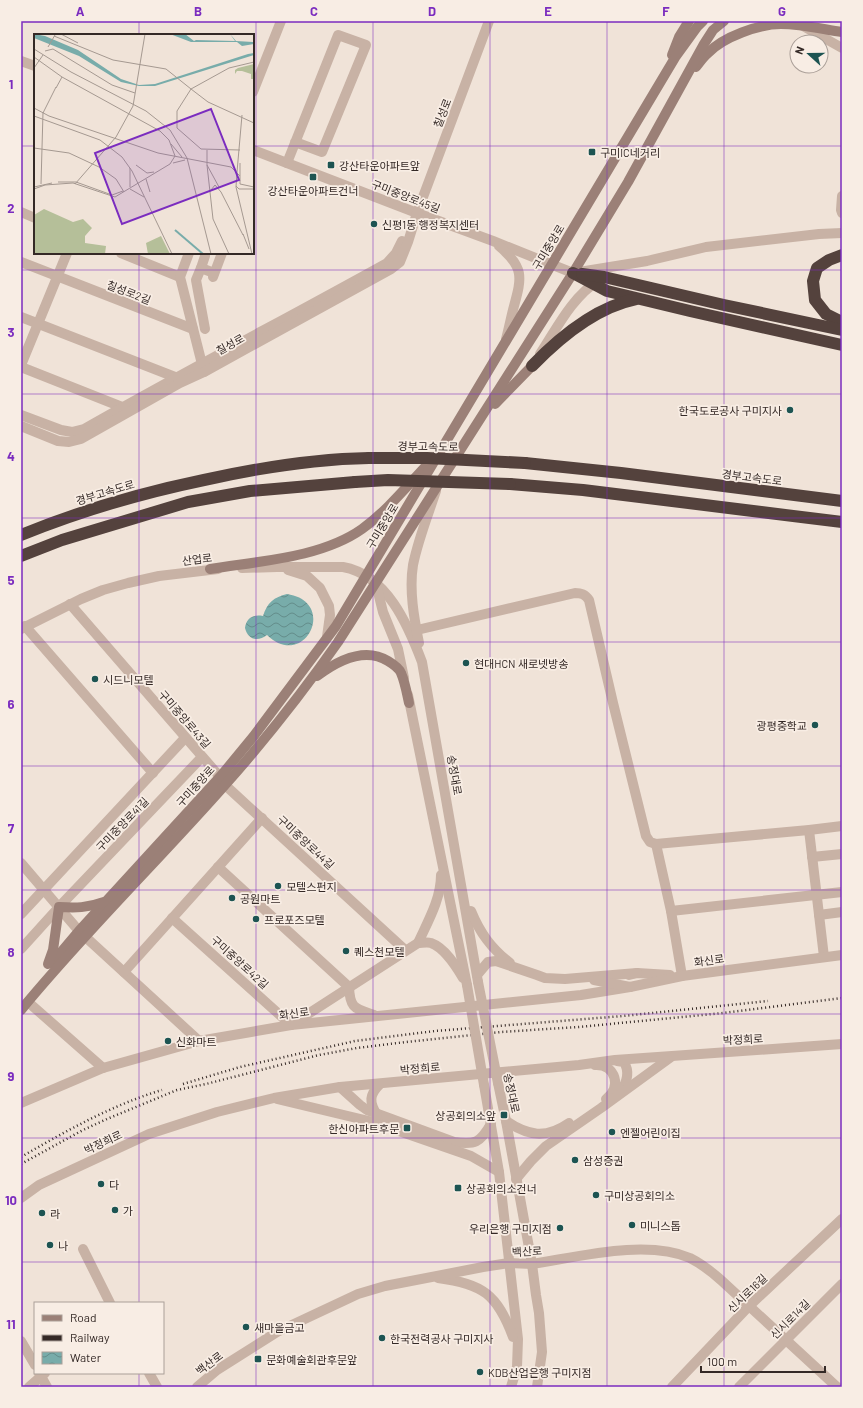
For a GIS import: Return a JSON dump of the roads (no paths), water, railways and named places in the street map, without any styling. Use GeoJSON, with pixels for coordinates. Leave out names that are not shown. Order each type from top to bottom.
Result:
{"type":"FeatureCollection","features":[{"type":"Feature","properties":{"kind":"highway"},"geometry":{"type":"LineString","coordinates":[[842,255],[829,260],[818,268],[813,281],[815,300],[826,314],[842,322]]}},
{"type":"Feature","properties":{"kind":"highway"},"geometry":{"type":"LineString","coordinates":[[573,273],[604,277],[724,305],[842,330]]}},
{"type":"Feature","properties":{"kind":"highway"},"geometry":{"type":"LineString","coordinates":[[573,273],[607,291],[842,345]]}},
{"type":"Feature","properties":{"kind":"highway"},"geometry":{"type":"LineString","coordinates":[[532,366],[573,330],[612,306],[639,299]]}},
{"type":"Feature","properties":{"kind":"highway","name":"경부고속도로"},"geometry":{"type":"LineString","coordinates":[[21,535],[57,520],[159,489],[251,469],[340,459],[427,458],[525,463],[621,473],[842,501]]}},
{"type":"Feature","properties":{"kind":"highway"},"geometry":{"type":"LineString","coordinates":[[21,556],[69,538],[188,502],[250,491],[388,480],[510,484],[583,490],[842,522]]}},
{"type":"Feature","properties":{"kind":"main road"},"geometry":{"type":"LineString","coordinates":[[662,78],[679,37],[689,21]]}},
{"type":"Feature","properties":{"kind":"main road","name":"구미중앙로"},"geometry":{"type":"LineString","coordinates":[[24,1000],[53,972],[106,901],[222,781],[328,637],[662,78],[676,56],[703,21]]}},
{"type":"Feature","properties":{"kind":"main road","name":"구미중앙로"},"geometry":{"type":"LineString","coordinates":[[21,1010],[24,1000],[46,970],[82,934],[307,686],[376,584],[573,273],[628,182],[704,44],[714,30],[724,21]]}},
{"type":"Feature","properties":{"kind":"main road"},"geometry":{"type":"LineString","coordinates":[[821,21],[842,31]]}},
{"type":"Feature","properties":{"kind":"main road"},"geometry":{"type":"LineString","coordinates":[[678,91],[708,52],[718,44],[731,37],[755,28],[780,24],[842,31]]}},
{"type":"Feature","properties":{"kind":"main road"},"geometry":{"type":"LineString","coordinates":[[481,418],[532,366]]}},
{"type":"Feature","properties":{"kind":"main road"},"geometry":{"type":"LineString","coordinates":[[210,569],[309,553],[325,548],[344,539],[362,529],[384,509],[440,451]]}},
{"type":"Feature","properties":{"kind":"main road"},"geometry":{"type":"LineString","coordinates":[[307,686],[318,675],[337,662],[361,655],[374,654],[384,658],[401,672],[409,703]]}},
{"type":"Feature","properties":{"kind":"main road"},"geometry":{"type":"LineString","coordinates":[[46,970],[53,950],[59,907],[82,908],[94,906],[106,901]]}},
{"type":"Feature","properties":{"kind":"street"},"geometry":{"type":"LineString","coordinates":[[254,89],[281,21]]}},
{"type":"Feature","properties":{"kind":"street","name":"칠성로"},"geometry":{"type":"LineString","coordinates":[[21,426],[58,441],[69,442],[81,439],[180,383],[203,368],[391,269],[400,262],[489,21]]}},
{"type":"Feature","properties":{"kind":"street"},"geometry":{"type":"LineString","coordinates":[[803,26],[842,48]]}},
{"type":"Feature","properties":{"kind":"street"},"geometry":{"type":"LineString","coordinates":[[287,163],[295,142],[338,35],[366,45],[322,152],[295,142]]}},
{"type":"Feature","properties":{"kind":"street"},"geometry":{"type":"LineString","coordinates":[[21,61],[34,66]]}},
{"type":"Feature","properties":{"kind":"street","name":"구미중앙로45길"},"geometry":{"type":"LineString","coordinates":[[254,150],[573,273]]}},
{"type":"Feature","properties":{"kind":"street"},"geometry":{"type":"LineString","coordinates":[[842,196],[842,213]]}},
{"type":"Feature","properties":{"kind":"street"},"geometry":{"type":"LineString","coordinates":[[21,212],[34,218]]}},
{"type":"Feature","properties":{"kind":"street"},"geometry":{"type":"LineString","coordinates":[[573,273],[647,261],[706,248],[820,234],[842,233]]}},
{"type":"Feature","properties":{"kind":"street"},"geometry":{"type":"LineString","coordinates":[[493,241],[514,261],[520,277],[519,290],[505,343]]}},
{"type":"Feature","properties":{"kind":"street"},"geometry":{"type":"LineString","coordinates":[[67,254],[21,366],[122,407]]}},
{"type":"Feature","properties":{"kind":"street"},"geometry":{"type":"LineString","coordinates":[[123,254],[180,277]]}},
{"type":"Feature","properties":{"kind":"street"},"geometry":{"type":"LineString","coordinates":[[189,254],[180,277],[203,368]]}},
{"type":"Feature","properties":{"kind":"street"},"geometry":{"type":"LineString","coordinates":[[201,268],[214,275],[222,254]]}},
{"type":"Feature","properties":{"kind":"street"},"geometry":{"type":"LineString","coordinates":[[205,256],[196,280],[205,329]]}},
{"type":"Feature","properties":{"kind":"street"},"geometry":{"type":"LineString","coordinates":[[532,366],[583,291],[614,272],[647,261]]}},
{"type":"Feature","properties":{"kind":"street","name":"칠성로2길"},"geometry":{"type":"LineString","coordinates":[[21,262],[193,329]]}},
{"type":"Feature","properties":{"kind":"street"},"geometry":{"type":"LineString","coordinates":[[21,317],[175,377]]}},
{"type":"Feature","properties":{"kind":"street","name":"칠성로"},"geometry":{"type":"LineString","coordinates":[[21,415],[61,430],[72,432],[84,429],[175,377],[203,368]]}},
{"type":"Feature","properties":{"kind":"street"},"geometry":{"type":"LineString","coordinates":[[422,662],[413,606],[413,566],[438,486]]}},
{"type":"Feature","properties":{"kind":"street"},"geometry":{"type":"LineString","coordinates":[[277,567],[307,576],[320,588],[330,610],[328,637]]}},
{"type":"Feature","properties":{"kind":"street","name":"산업로"},"geometry":{"type":"LineString","coordinates":[[153,773],[23,627],[103,590],[159,576],[210,569],[277,567],[343,568],[353,570],[376,584]]}},
{"type":"Feature","properties":{"kind":"street"},"geometry":{"type":"LineString","coordinates":[[376,584],[383,612],[398,650],[440,861],[467,985],[491,1124],[499,1172],[518,1339],[517,1367],[512,1387]]}},
{"type":"Feature","properties":{"kind":"street","name":"송정대로"},"geometry":{"type":"LineString","coordinates":[[376,584],[392,601],[399,612],[415,642],[422,662],[478,979],[532,1264],[539,1313],[542,1352],[536,1387]]}},
{"type":"Feature","properties":{"kind":"street"},"geometry":{"type":"LineString","coordinates":[[417,630],[575,593],[584,594],[589,600],[646,836],[650,842],[656,844],[842,826]]}},
{"type":"Feature","properties":{"kind":"street","name":"구미중앙로43길"},"geometry":{"type":"LineString","coordinates":[[70,604],[222,781]]}},
{"type":"Feature","properties":{"kind":"street","name":"구미중앙로41길"},"geometry":{"type":"LineString","coordinates":[[21,914],[185,738]]}},
{"type":"Feature","properties":{"kind":"street","name":"구미중앙로41길"},"geometry":{"type":"LineString","coordinates":[[21,949],[202,757]]}},
{"type":"Feature","properties":{"kind":"street","name":"구미중앙로44길"},"geometry":{"type":"LineString","coordinates":[[222,781],[405,950]]}},
{"type":"Feature","properties":{"kind":"street"},"geometry":{"type":"LineString","coordinates":[[124,972],[262,818]]}},
{"type":"Feature","properties":{"kind":"street"},"geometry":{"type":"LineString","coordinates":[[809,830],[824,957]]}},
{"type":"Feature","properties":{"kind":"street"},"geometry":{"type":"LineString","coordinates":[[478,979],[488,962],[496,961],[545,978],[565,979],[637,973],[682,976],[671,911],[656,844]]}},
{"type":"Feature","properties":{"kind":"street"},"geometry":{"type":"LineString","coordinates":[[812,858],[842,854]]}},
{"type":"Feature","properties":{"kind":"street"},"geometry":{"type":"LineString","coordinates":[[291,1025],[418,942],[434,907],[438,894],[441,881],[440,861]]}},
{"type":"Feature","properties":{"kind":"street"},"geometry":{"type":"LineString","coordinates":[[21,863],[82,934],[199,1041]]}},
{"type":"Feature","properties":{"kind":"street"},"geometry":{"type":"LineString","coordinates":[[218,868],[349,986],[351,1002],[356,1009],[374,1015]]}},
{"type":"Feature","properties":{"kind":"street"},"geometry":{"type":"LineString","coordinates":[[671,911],[842,892]]}},
{"type":"Feature","properties":{"kind":"street"},"geometry":{"type":"LineString","coordinates":[[463,893],[475,921],[490,946],[514,966]]}},
{"type":"Feature","properties":{"kind":"street"},"geometry":{"type":"LineString","coordinates":[[819,915],[842,912]]}},
{"type":"Feature","properties":{"kind":"street","name":"구미중앙로42길"},"geometry":{"type":"LineString","coordinates":[[172,918],[291,1025]]}},
{"type":"Feature","properties":{"kind":"street"},"geometry":{"type":"LineString","coordinates":[[418,942],[430,943],[439,948],[457,968],[467,985]]}},
{"type":"Feature","properties":{"kind":"street","name":"화신로"},"geometry":{"type":"LineString","coordinates":[[21,1103],[103,1068],[199,1041],[291,1025],[374,1015],[581,995],[682,976],[842,955]]}},
{"type":"Feature","properties":{"kind":"street","name":"화신로"},"geometry":{"type":"LineString","coordinates":[[581,995],[618,978],[637,973]]}},
{"type":"Feature","properties":{"kind":"street"},"geometry":{"type":"LineString","coordinates":[[581,977],[630,987]]}},
{"type":"Feature","properties":{"kind":"street"},"geometry":{"type":"LineString","coordinates":[[24,1000],[103,1068]]}},
{"type":"Feature","properties":{"kind":"street","name":"박정희로"},"geometry":{"type":"LineString","coordinates":[[21,1198],[39,1185],[149,1134],[217,1112],[274,1098],[340,1087],[579,1065],[614,1060],[842,1044]]}},
{"type":"Feature","properties":{"kind":"street"},"geometry":{"type":"LineString","coordinates":[[516,1179],[546,1146],[615,1095],[672,1056]]}},
{"type":"Feature","properties":{"kind":"street"},"geometry":{"type":"LineString","coordinates":[[506,1121],[518,1129],[532,1134],[540,1134],[561,1128],[615,1095],[626,1083],[628,1071],[624,1062],[614,1060]]}},
{"type":"Feature","properties":{"kind":"street"},"geometry":{"type":"LineString","coordinates":[[579,1065],[598,1065],[606,1067],[611,1071],[615,1081],[615,1095]]}},
{"type":"Feature","properties":{"kind":"street"},"geometry":{"type":"LineString","coordinates":[[376,1118],[372,1105],[372,1098],[376,1088],[380,1084]]}},
{"type":"Feature","properties":{"kind":"street"},"geometry":{"type":"LineString","coordinates":[[340,1087],[350,1102],[361,1114],[454,1142],[468,1144],[476,1142],[485,1135],[491,1124]]}},
{"type":"Feature","properties":{"kind":"street"},"geometry":{"type":"LineString","coordinates":[[274,1098],[376,1118],[471,1156],[499,1172]]}},
{"type":"Feature","properties":{"kind":"street","name":"신시로16길"},"geometry":{"type":"LineString","coordinates":[[672,1387],[749,1306],[842,1219]]}},
{"type":"Feature","properties":{"kind":"street"},"geometry":{"type":"LineString","coordinates":[[83,1249],[110,1302]]}},
{"type":"Feature","properties":{"kind":"street","name":"백산로"},"geometry":{"type":"LineString","coordinates":[[197,1387],[217,1370],[278,1332],[358,1294],[385,1286],[509,1263],[532,1264],[616,1251],[648,1250],[669,1252],[689,1258],[706,1267],[837,1387]]}},
{"type":"Feature","properties":{"kind":"street"},"geometry":{"type":"LineString","coordinates":[[430,1277],[458,1281],[477,1288],[488,1295],[496,1302],[506,1317],[517,1348]]}},
{"type":"Feature","properties":{"kind":"street","name":"신시로14길"},"geometry":{"type":"LineString","coordinates":[[739,1387],[842,1284]]}},
{"type":"Feature","properties":{"kind":"street"},"geometry":{"type":"LineString","coordinates":[[21,1341],[34,1363]]}},
{"type":"Feature","properties":{"kind":"street"},"geometry":{"type":"LineString","coordinates":[[29,1387],[42,1374],[46,1387]]}},
{"type":"Feature","properties":{"kind":"street"},"geometry":{"type":"LineString","coordinates":[[150,1374],[157,1387]]}},
{"type":"Feature","properties":{"kind":"water"},"geometry":{"type":"Polygon","coordinates":[[[287,594],[303,600],[311,609],[313,620],[310,631],[303,640],[293,645],[281,644],[267,635],[260,639],[254,639],[248,635],[245,628],[248,619],[253,616],[263,616],[272,601],[287,594]]]}},
{"type":"Feature","properties":{"kind":"railway"},"geometry":{"type":"LineString","coordinates":[[21,1164],[83,1130],[177,1090],[319,1055],[357,1048],[406,1042],[501,1032],[579,1027],[723,1013],[842,998]]}},
{"type":"Feature","properties":{"kind":"railway"},"geometry":{"type":"LineString","coordinates":[[183,1084],[240,1067],[355,1041],[435,1031],[623,1016],[768,1001]]}},
{"type":"Feature","properties":{"kind":"railway"},"geometry":{"type":"LineString","coordinates":[[21,1157],[72,1128],[107,1111],[162,1090]]}},
{"type":"Feature","properties":{"kind":"place","name":"구미IC네거리"},"geometry":{"type":"Point","coordinates":[592,152]}},
{"type":"Feature","properties":{"kind":"place","name":"강산타운아파트앞"},"geometry":{"type":"Point","coordinates":[331,165]}},
{"type":"Feature","properties":{"kind":"place","name":"강산타운아파트건너"},"geometry":{"type":"Point","coordinates":[313,177]}},
{"type":"Feature","properties":{"kind":"place","name":"신평1동 행정복지센터"},"geometry":{"type":"Point","coordinates":[374,224]}},
{"type":"Feature","properties":{"kind":"place","name":"한국도로공사 구미지사"},"geometry":{"type":"Point","coordinates":[790,410]}},
{"type":"Feature","properties":{"kind":"place","name":"현대HCN 새로넷방송"},"geometry":{"type":"Point","coordinates":[466,663]}},
{"type":"Feature","properties":{"kind":"place","name":"시드니모텔"},"geometry":{"type":"Point","coordinates":[95,679]}},
{"type":"Feature","properties":{"kind":"place","name":"광평중학교"},"geometry":{"type":"Point","coordinates":[815,725]}},
{"type":"Feature","properties":{"kind":"place","name":"모텔스펀지"},"geometry":{"type":"Point","coordinates":[278,886]}},
{"type":"Feature","properties":{"kind":"place","name":"공원마트"},"geometry":{"type":"Point","coordinates":[232,898]}},
{"type":"Feature","properties":{"kind":"place","name":"프로포즈모텔"},"geometry":{"type":"Point","coordinates":[256,919]}},
{"type":"Feature","properties":{"kind":"place","name":"퀘스천모텔"},"geometry":{"type":"Point","coordinates":[346,951]}},
{"type":"Feature","properties":{"kind":"place","name":"신화마트"},"geometry":{"type":"Point","coordinates":[168,1041]}},
{"type":"Feature","properties":{"kind":"place","name":"상공회의소앞"},"geometry":{"type":"Point","coordinates":[504,1115]}},
{"type":"Feature","properties":{"kind":"place","name":"한신아파트후문"},"geometry":{"type":"Point","coordinates":[407,1128]}},
{"type":"Feature","properties":{"kind":"place","name":"엔젤어린이집"},"geometry":{"type":"Point","coordinates":[612,1132]}},
{"type":"Feature","properties":{"kind":"place","name":"삼성증권"},"geometry":{"type":"Point","coordinates":[575,1160]}},
{"type":"Feature","properties":{"kind":"place","name":"다"},"geometry":{"type":"Point","coordinates":[101,1184]}},
{"type":"Feature","properties":{"kind":"place","name":"상공회의소건너"},"geometry":{"type":"Point","coordinates":[458,1188]}},
{"type":"Feature","properties":{"kind":"place","name":"구미상공회의소"},"geometry":{"type":"Point","coordinates":[596,1195]}},
{"type":"Feature","properties":{"kind":"place","name":"가"},"geometry":{"type":"Point","coordinates":[115,1210]}},
{"type":"Feature","properties":{"kind":"place","name":"라"},"geometry":{"type":"Point","coordinates":[42,1213]}},
{"type":"Feature","properties":{"kind":"place","name":"미니스톱"},"geometry":{"type":"Point","coordinates":[632,1225]}},
{"type":"Feature","properties":{"kind":"place","name":"우리은행 구미지점"},"geometry":{"type":"Point","coordinates":[560,1228]}},
{"type":"Feature","properties":{"kind":"place","name":"나"},"geometry":{"type":"Point","coordinates":[50,1245]}},
{"type":"Feature","properties":{"kind":"place","name":"새마을금고"},"geometry":{"type":"Point","coordinates":[246,1327]}},
{"type":"Feature","properties":{"kind":"place","name":"한국전력공사 구미지사"},"geometry":{"type":"Point","coordinates":[382,1338]}},
{"type":"Feature","properties":{"kind":"place","name":"문화예술회관후문앞"},"geometry":{"type":"Point","coordinates":[258,1359]}},
{"type":"Feature","properties":{"kind":"place","name":"KDB산업은행 구미지점"},"geometry":{"type":"Point","coordinates":[480,1372]}}]}
